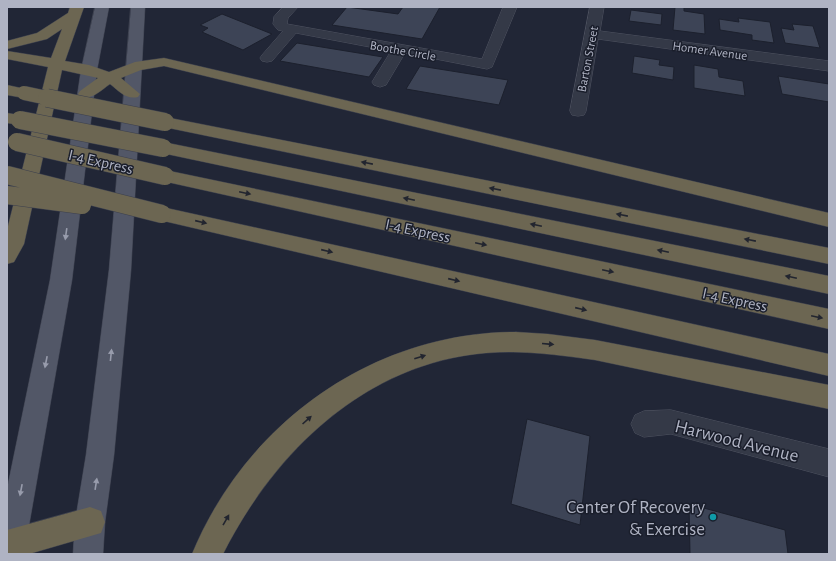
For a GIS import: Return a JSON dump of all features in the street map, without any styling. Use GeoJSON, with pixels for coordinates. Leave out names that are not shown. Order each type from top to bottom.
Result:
{"type":"FeatureCollection","features":[{"type":"Feature","properties":{"kind":"highway"},"geometry":{"type":"LineString","coordinates":[[7,45],[42,36],[75,11]]}},
{"type":"Feature","properties":{"kind":"highway"},"geometry":{"type":"LineString","coordinates":[[7,256],[14,244],[56,64],[75,11]]}},
{"type":"Feature","properties":{"kind":"highway"},"geometry":{"type":"LineString","coordinates":[[7,56],[99,73],[132,94]]}},
{"type":"Feature","properties":{"kind":"highway"},"geometry":{"type":"LineString","coordinates":[[99,73],[134,65],[164,62],[829,220]]}},
{"type":"Feature","properties":{"kind":"highway"},"geometry":{"type":"LineString","coordinates":[[7,90],[829,256]]}},
{"type":"Feature","properties":{"kind":"highway","name":"I-4 Express"},"geometry":{"type":"LineString","coordinates":[[13,119],[163,148],[829,285]]}},
{"type":"Feature","properties":{"kind":"highway","name":"I-4 Express"},"geometry":{"type":"LineString","coordinates":[[12,141],[166,176],[829,319]]}},
{"type":"Feature","properties":{"kind":"highway"},"geometry":{"type":"LineString","coordinates":[[7,176],[162,214],[829,365]]}},
{"type":"Feature","properties":{"kind":"highway"},"geometry":{"type":"LineString","coordinates":[[7,195],[54,203],[162,214]]}},
{"type":"Feature","properties":{"kind":"highway"},"geometry":{"type":"LineString","coordinates":[[206,554],[237,500],[257,473],[296,431],[320,408],[373,376],[405,362],[441,350],[469,344],[501,342],[563,346],[596,350],[829,397]]}},
{"type":"Feature","properties":{"kind":"highway"},"geometry":{"type":"LineString","coordinates":[[9,548],[90,522]]}},
{"type":"Feature","properties":{"kind":"main road"},"geometry":{"type":"LineString","coordinates":[[9,548],[61,280],[86,94],[99,73],[102,7]]}},
{"type":"Feature","properties":{"kind":"main road"},"geometry":{"type":"LineString","coordinates":[[88,554],[90,522],[100,456],[120,270],[138,7]]}},
{"type":"Feature","properties":{"kind":"street"},"geometry":{"type":"LineString","coordinates":[[267,58],[292,29],[283,27],[280,24],[281,17],[291,7]]}},
{"type":"Feature","properties":{"kind":"street","name":"Boothe Circle"},"geometry":{"type":"LineString","coordinates":[[292,29],[487,64],[510,7]]}},
{"type":"Feature","properties":{"kind":"street","name":"Barton Street"},"geometry":{"type":"LineString","coordinates":[[578,111],[598,7]]}},
{"type":"Feature","properties":{"kind":"street","name":"Homer Avenue"},"geometry":{"type":"LineString","coordinates":[[592,34],[829,66]]}},
{"type":"Feature","properties":{"kind":"street"},"geometry":{"type":"LineString","coordinates":[[380,82],[400,49]]}},
{"type":"Feature","properties":{"kind":"street","name":"Harwood Avenue"},"geometry":{"type":"LineString","coordinates":[[644,424],[671,422],[829,463]]}},
{"type":"Feature","properties":{"kind":"building"},"geometry":{"type":"Polygon","coordinates":[[[347,7],[398,14],[403,7],[440,7],[422,39],[332,25],[347,7]]]}},
{"type":"Feature","properties":{"kind":"building"},"geometry":{"type":"Polygon","coordinates":[[[675,7],[684,7],[684,11],[704,14],[705,34],[673,30],[675,7]]]}},
{"type":"Feature","properties":{"kind":"building"},"geometry":{"type":"Polygon","coordinates":[[[631,10],[662,14],[661,25],[629,21],[631,10]]]}},
{"type":"Feature","properties":{"kind":"building"},"geometry":{"type":"Polygon","coordinates":[[[222,14],[272,34],[243,50],[202,32],[208,28],[200,25],[222,14]]]}},
{"type":"Feature","properties":{"kind":"building"},"geometry":{"type":"Polygon","coordinates":[[[738,18],[770,22],[774,43],[752,40],[752,35],[720,30],[719,19],[739,22],[738,18]]]}},
{"type":"Feature","properties":{"kind":"building"},"geometry":{"type":"Polygon","coordinates":[[[792,24],[813,26],[820,48],[785,43],[781,28],[794,30],[792,24]]]}},
{"type":"Feature","properties":{"kind":"building"},"geometry":{"type":"Polygon","coordinates":[[[297,43],[383,57],[369,77],[280,61],[297,43]]]}},
{"type":"Feature","properties":{"kind":"building"},"geometry":{"type":"Polygon","coordinates":[[[634,56],[660,60],[659,65],[674,67],[673,80],[632,73],[634,56]]]}},
{"type":"Feature","properties":{"kind":"building"},"geometry":{"type":"Polygon","coordinates":[[[694,65],[718,69],[719,77],[743,81],[745,96],[694,88],[694,65]]]}},
{"type":"Feature","properties":{"kind":"building"},"geometry":{"type":"Polygon","coordinates":[[[420,66],[508,80],[499,105],[406,89],[420,66]]]}},
{"type":"Feature","properties":{"kind":"building"},"geometry":{"type":"Polygon","coordinates":[[[778,76],[829,84],[829,102],[782,94],[778,76]]]}},
{"type":"Feature","properties":{"kind":"building"},"geometry":{"type":"Polygon","coordinates":[[[527,419],[590,436],[580,525],[511,504],[527,419]]]}},
{"type":"Feature","properties":{"kind":"building","name":"Center Of Recovery & Exercise"},"geometry":{"type":"Polygon","coordinates":[[[689,504],[785,530],[788,554],[690,554],[689,504]]]}},
{"type":"Feature","properties":{"kind":"place","name":"Center Of Recovery & Exercise"},"geometry":{"type":"Point","coordinates":[713,517]}}]}
